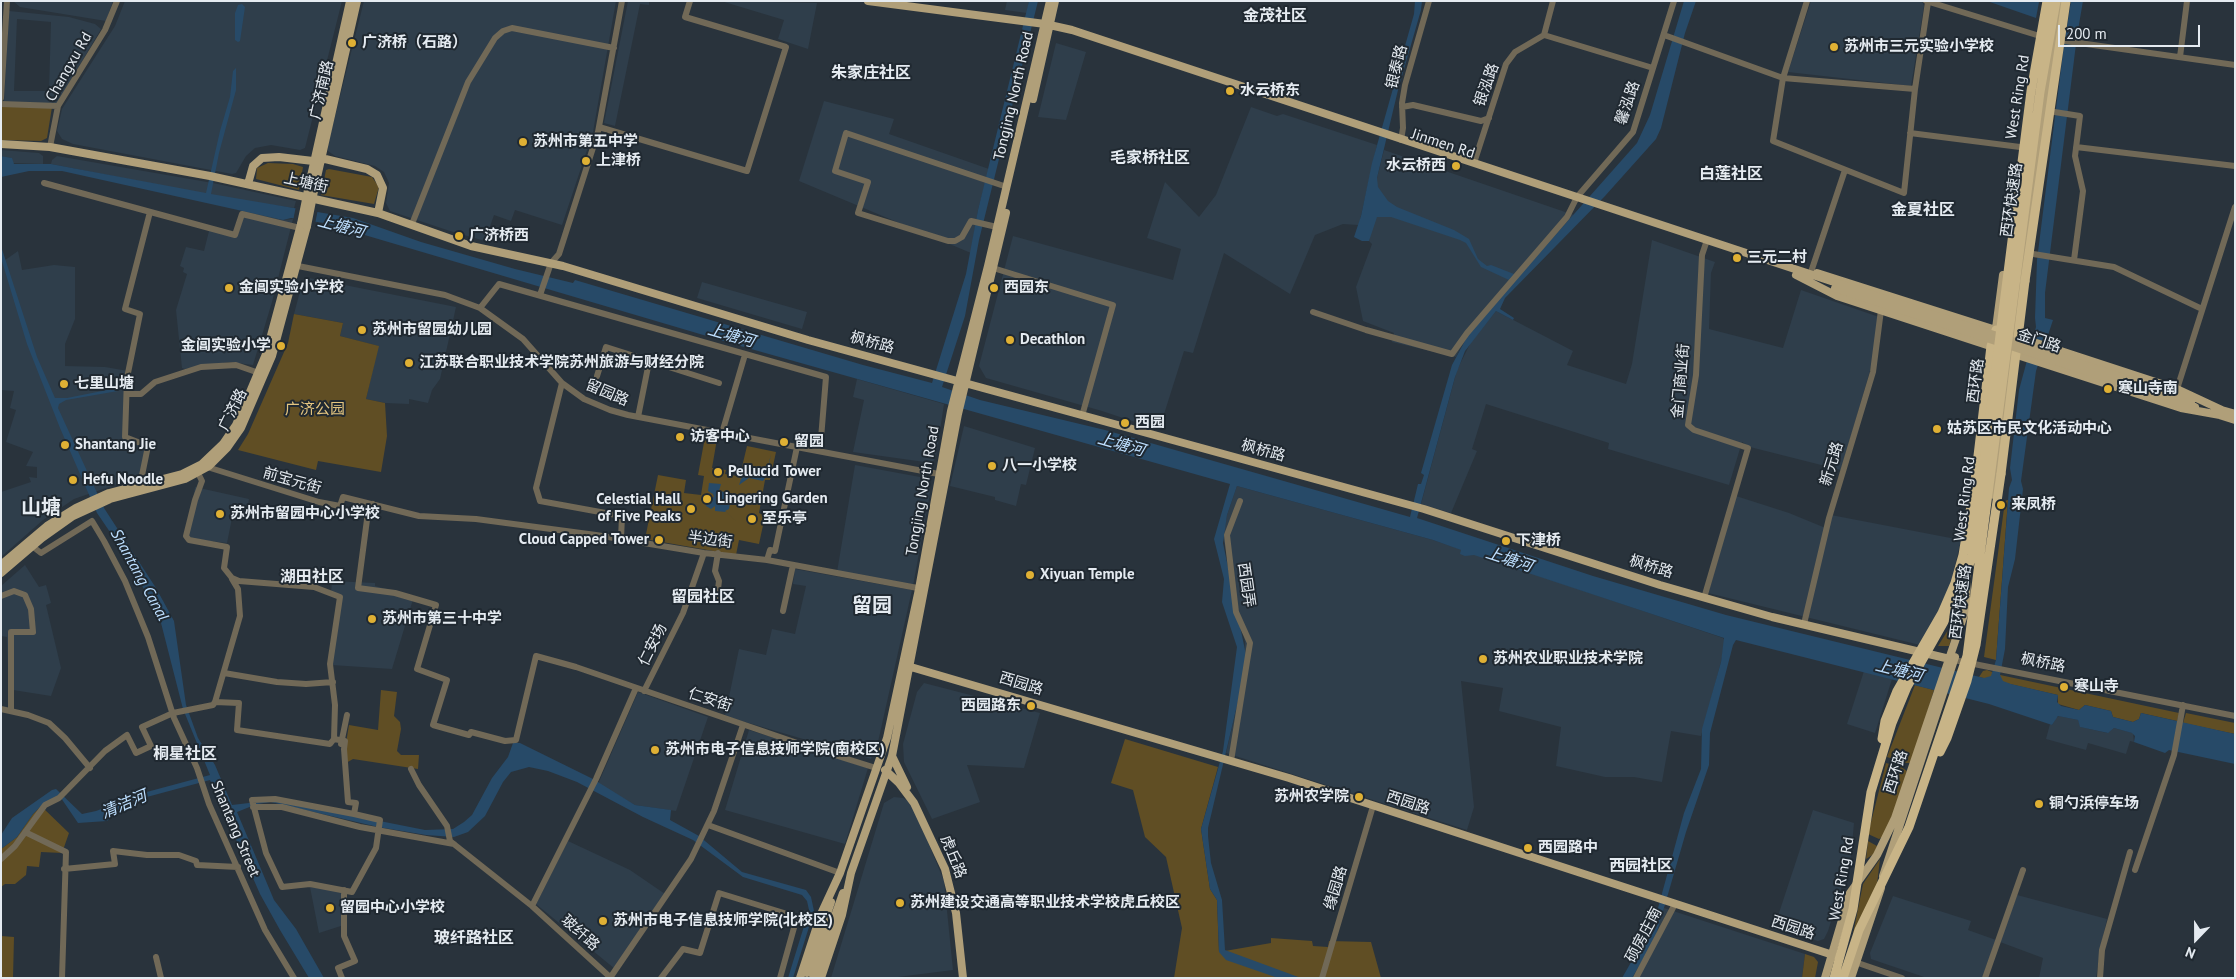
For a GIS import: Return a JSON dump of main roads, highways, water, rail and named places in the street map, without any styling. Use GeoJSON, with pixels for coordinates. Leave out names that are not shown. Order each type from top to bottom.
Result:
{"type":"FeatureCollection","features":[{"type":"Feature","properties":{"kind":"highway","name":"West Ring Rd"},"geometry":{"type":"LineString","coordinates":[[1834,978],[1853,909],[1866,818],[1876,774],[1899,703],[1956,602],[1964,584],[1972,556],[2027,121],[2047,1]]}},
{"type":"Feature","properties":{"kind":"highway","name":"西环快速路"},"geometry":{"type":"LineString","coordinates":[[1843,978],[1859,930],[1902,844],[1963,670],[1970,638],[2015,276],[2040,92],[2056,1]]}},
{"type":"Feature","properties":{"kind":"highway"},"geometry":{"type":"LineString","coordinates":[[1926,779],[1947,738],[1972,664],[1981,622],[2018,355],[2016,336],[2066,1]]}},
{"type":"Feature","properties":{"kind":"highway"},"geometry":{"type":"LineString","coordinates":[[1876,774],[1879,750],[1891,704],[1907,672],[1942,613],[1957,577],[1963,555],[1996,330]]}},
{"type":"Feature","properties":{"kind":"main road","name":"广济南路"},"geometry":{"type":"LineString","coordinates":[[312,185],[350,1]]}},
{"type":"Feature","properties":{"kind":"main road","name":"广济南路"},"geometry":{"type":"LineString","coordinates":[[317,159],[357,1]]}},
{"type":"Feature","properties":{"kind":"main road","name":"Jinmen Rd"},"geometry":{"type":"LineString","coordinates":[[868,1],[916,5],[1045,26],[1580,200]]}},
{"type":"Feature","properties":{"kind":"main road","name":"Tongjing North Road"},"geometry":{"type":"LineString","coordinates":[[962,382],[1000,228],[1050,1]]}},
{"type":"Feature","properties":{"kind":"main road","name":"Tongjing North Road"},"geometry":{"type":"LineString","coordinates":[[821,978],[842,915],[851,875],[892,756],[906,665],[959,393],[994,268],[1007,188],[1045,26],[1055,1]]}},
{"type":"Feature","properties":{"kind":"main road"},"geometry":{"type":"LineString","coordinates":[[1996,330],[2026,106],[2043,1]]}},
{"type":"Feature","properties":{"kind":"main road"},"geometry":{"type":"LineString","coordinates":[[2016,336],[2024,253],[2044,109],[2059,40],[2062,1]]}},
{"type":"Feature","properties":{"kind":"main road","name":"Jinmen Rd"},"geometry":{"type":"LineString","coordinates":[[1390,139],[1401,140],[1474,164],[1836,286]]}},
{"type":"Feature","properties":{"kind":"main road","name":"上塘街"},"geometry":{"type":"LineString","coordinates":[[1,144],[50,147],[213,176],[378,213],[471,246],[551,263]]}},
{"type":"Feature","properties":{"kind":"main road"},"geometry":{"type":"LineString","coordinates":[[248,184],[253,166],[262,158],[317,159],[365,168],[377,175],[383,188],[378,213]]}},
{"type":"Feature","properties":{"kind":"main road","name":"广济路"},"geometry":{"type":"LineString","coordinates":[[1,565],[89,501],[128,491],[167,486],[200,468],[225,451],[241,428],[274,351],[312,185]]}},
{"type":"Feature","properties":{"kind":"main road","name":"枫桥路"},"geometry":{"type":"LineString","coordinates":[[551,263],[808,340],[1424,509],[1704,598],[1952,659]]}},
{"type":"Feature","properties":{"kind":"main road","name":"广济路"},"geometry":{"type":"LineString","coordinates":[[128,491],[140,485],[172,478],[200,468],[231,434],[259,373],[295,265]]}},
{"type":"Feature","properties":{"kind":"main road"},"geometry":{"type":"LineString","coordinates":[[1797,273],[1811,272],[1836,277],[2016,336],[2177,389],[2221,412]]}},
{"type":"Feature","properties":{"kind":"main road"},"geometry":{"type":"LineString","coordinates":[[1797,273],[1831,293],[1993,347],[2181,408],[2221,412]]}},
{"type":"Feature","properties":{"kind":"main road","name":"金门路"},"geometry":{"type":"LineString","coordinates":[[1836,286],[2151,390],[2221,412],[2235,414]]}},
{"type":"Feature","properties":{"kind":"main road","name":"西环路"},"geometry":{"type":"LineString","coordinates":[[1952,659],[1966,609],[1967,554],[1993,347]]}},
{"type":"Feature","properties":{"kind":"main road","name":"西环路"},"geometry":{"type":"LineString","coordinates":[[1850,978],[1879,898],[1888,856],[1985,557],[2018,355]]}},
{"type":"Feature","properties":{"kind":"main road","name":"金门路"},"geometry":{"type":"LineString","coordinates":[[2221,412],[2235,420]]}},
{"type":"Feature","properties":{"kind":"main road","name":"广济路"},"geometry":{"type":"LineString","coordinates":[[1,573],[49,529]]}},
{"type":"Feature","properties":{"kind":"main road","name":"Tongjing North Road"},"geometry":{"type":"LineString","coordinates":[[800,978],[821,914],[840,873],[876,768],[906,665]]}},
{"type":"Feature","properties":{"kind":"main road","name":"西园路"},"geometry":{"type":"LineString","coordinates":[[906,665],[1225,759],[1855,962]]}},
{"type":"Feature","properties":{"kind":"main road","name":"西环路"},"geometry":{"type":"LineString","coordinates":[[1824,978],[1850,893],[1877,855],[1892,825],[1938,698]]}},
{"type":"Feature","properties":{"kind":"main road"},"geometry":{"type":"LineString","coordinates":[[892,756],[914,803]]}},
{"type":"Feature","properties":{"kind":"main road"},"geometry":{"type":"LineString","coordinates":[[876,768],[887,771]]}},
{"type":"Feature","properties":{"kind":"main road","name":"虎丘路"},"geometry":{"type":"LineString","coordinates":[[887,771],[900,782],[914,803],[945,869],[958,927],[963,978]]}},
{"type":"Feature","properties":{"kind":"main road"},"geometry":{"type":"LineString","coordinates":[[806,978],[840,873]]}},
{"type":"Feature","properties":{"kind":"main road"},"geometry":{"type":"LineString","coordinates":[[813,978],[834,914],[851,875]]}},
{"type":"Feature","properties":{"kind":"water","name":"上塘河"},"geometry":{"type":"Polygon","coordinates":[[[1029,1],[1038,1],[979,240],[965,316],[942,387],[980,400],[1105,430],[1410,517],[1418,484],[1421,484],[1424,475],[1421,473],[1452,365],[1467,337],[1509,280],[1481,267],[1466,243],[1391,217],[1377,217],[1369,241],[1362,241],[1354,237],[1361,216],[1372,163],[1414,14],[1415,1],[1422,1],[1421,10],[1398,90],[1377,178],[1378,187],[1388,201],[1397,207],[1454,230],[1469,239],[1478,259],[1487,266],[1491,265],[1519,276],[1637,143],[1650,115],[1684,1],[1696,1],[1685,33],[1661,128],[1656,139],[1605,196],[1505,298],[1500,309],[1514,318],[1513,320],[1496,311],[1465,351],[1455,377],[1417,518],[1593,576],[1726,615],[1984,678],[1991,676],[1996,660],[2009,488],[2012,480],[2010,468],[2019,390],[2036,327],[2037,260],[2064,45],[2071,1],[2083,1],[2045,293],[2045,318],[2053,320],[2036,371],[2021,481],[2023,489],[2015,559],[2008,587],[2005,649],[2000,675],[2003,681],[2011,684],[2058,695],[2057,702],[2061,706],[2079,710],[2085,705],[2111,711],[2113,717],[2133,722],[2139,719],[2141,713],[2235,734],[2235,764],[2169,750],[2165,753],[2134,742],[2135,736],[2132,733],[2114,728],[2108,733],[2080,727],[2078,720],[2058,716],[2052,725],[1989,704],[1736,640],[1733,645],[1710,733],[1709,765],[1686,832],[1655,939],[1632,978],[1622,978],[1649,931],[1658,908],[1684,813],[1701,769],[1702,729],[1721,662],[1724,638],[1474,555],[1465,556],[1460,554],[1461,550],[1433,540],[1237,486],[1227,515],[1223,543],[1246,655],[1243,680],[1208,828],[1208,836],[1211,863],[1222,900],[1225,950],[1301,978],[1278,978],[1226,960],[1219,952],[1217,900],[1210,889],[1201,829],[1223,751],[1237,647],[1222,602],[1224,579],[1214,539],[1230,484],[744,347],[324,223],[291,218],[283,220],[62,171],[29,171],[1,177],[1,156],[12,158],[14,164],[51,164],[206,193],[230,97],[233,71],[236,68],[236,90],[219,153],[211,194],[353,218],[421,242],[515,269],[573,283],[575,280],[863,365],[932,383],[966,274],[978,210],[1029,1]]]}},
{"type":"Feature","properties":{"kind":"water"},"geometry":{"type":"Polygon","coordinates":[[[1987,1],[2038,1],[2039,2],[2036,18],[1987,1]]]}},
{"type":"Feature","properties":{"kind":"water"},"geometry":{"type":"Polygon","coordinates":[[[242,4],[245,7],[240,41],[238,42],[235,40],[235,13],[238,5],[242,4]]]}},
{"type":"Feature","properties":{"kind":"water"},"geometry":{"type":"Polygon","coordinates":[[[1,246],[37,357],[55,398],[67,398],[117,388],[118,391],[66,400],[59,404],[58,408],[104,508],[156,588],[174,621],[186,705],[198,738],[215,765],[232,805],[274,800],[425,830],[453,829],[472,815],[492,778],[508,757],[513,743],[520,743],[593,779],[635,805],[671,810],[670,820],[699,836],[742,872],[806,890],[811,897],[814,911],[793,978],[788,978],[809,910],[807,901],[802,895],[743,877],[693,840],[643,817],[577,782],[548,771],[529,767],[511,772],[503,782],[485,816],[468,832],[454,837],[426,835],[378,827],[271,802],[257,804],[237,812],[274,900],[296,929],[324,978],[309,978],[280,930],[260,894],[210,780],[132,801],[107,821],[78,823],[61,798],[41,806],[17,837],[1,849],[1,835],[12,818],[52,790],[56,789],[82,814],[96,811],[128,799],[128,797],[210,775],[183,709],[160,619],[125,554],[97,513],[60,428],[27,344],[1,258],[1,246]]]}},
{"type":"Feature","properties":{"kind":"water"},"geometry":{"type":"Polygon","coordinates":[[[771,454],[767,475],[763,481],[749,478],[739,485],[741,479],[745,476],[761,477],[766,475],[771,454]]]}},
{"type":"Feature","properties":{"kind":"water"},"geometry":{"type":"Polygon","coordinates":[[[709,483],[721,484],[719,491],[725,492],[724,496],[731,498],[729,509],[725,511],[736,521],[726,512],[715,511],[715,506],[711,509],[706,506],[705,501],[708,497],[714,497],[708,491],[709,483]]]}},
{"type":"Feature","properties":{"kind":"place","name":"广济桥（石路）"},"geometry":{"type":"Point","coordinates":[352,43]}},
{"type":"Feature","properties":{"kind":"place","name":"苏州市三元实验小学校"},"geometry":{"type":"Point","coordinates":[1834,47]}},
{"type":"Feature","properties":{"kind":"place","name":"水云桥东"},"geometry":{"type":"Point","coordinates":[1230,91]}},
{"type":"Feature","properties":{"kind":"place","name":"苏州市第五中学"},"geometry":{"type":"Point","coordinates":[523,142]}},
{"type":"Feature","properties":{"kind":"place","name":"上津桥"},"geometry":{"type":"Point","coordinates":[586,161]}},
{"type":"Feature","properties":{"kind":"place","name":"水云桥西"},"geometry":{"type":"Point","coordinates":[1456,166]}},
{"type":"Feature","properties":{"kind":"place","name":"广济桥西"},"geometry":{"type":"Point","coordinates":[459,236]}},
{"type":"Feature","properties":{"kind":"place","name":"三元二村"},"geometry":{"type":"Point","coordinates":[1737,258]}},
{"type":"Feature","properties":{"kind":"place","name":"金阊实验小学校"},"geometry":{"type":"Point","coordinates":[229,288]}},
{"type":"Feature","properties":{"kind":"place","name":"西园东"},"geometry":{"type":"Point","coordinates":[994,288]}},
{"type":"Feature","properties":{"kind":"place","name":"苏州市留园幼儿园"},"geometry":{"type":"Point","coordinates":[362,330]}},
{"type":"Feature","properties":{"kind":"place","name":"Decathlon"},"geometry":{"type":"Point","coordinates":[1010,340]}},
{"type":"Feature","properties":{"kind":"place","name":"金阊实验小学"},"geometry":{"type":"Point","coordinates":[281,346]}},
{"type":"Feature","properties":{"kind":"place","name":"江苏联合职业技术学院苏州旅游与财经分院"},"geometry":{"type":"Point","coordinates":[409,363]}},
{"type":"Feature","properties":{"kind":"place","name":"七里山塘"},"geometry":{"type":"Point","coordinates":[64,384]}},
{"type":"Feature","properties":{"kind":"place","name":"寒山寺南"},"geometry":{"type":"Point","coordinates":[2108,389]}},
{"type":"Feature","properties":{"kind":"place","name":"西园"},"geometry":{"type":"Point","coordinates":[1125,423]}},
{"type":"Feature","properties":{"kind":"place","name":"姑苏区市民文化活动中心"},"geometry":{"type":"Point","coordinates":[1937,429]}},
{"type":"Feature","properties":{"kind":"place","name":"访客中心"},"geometry":{"type":"Point","coordinates":[680,437]}},
{"type":"Feature","properties":{"kind":"place","name":"留园"},"geometry":{"type":"Point","coordinates":[784,442]}},
{"type":"Feature","properties":{"kind":"place","name":"Shantang Jie"},"geometry":{"type":"Point","coordinates":[65,445]}},
{"type":"Feature","properties":{"kind":"place","name":"八一小学校"},"geometry":{"type":"Point","coordinates":[992,466]}},
{"type":"Feature","properties":{"kind":"place","name":"Pellucid Tower"},"geometry":{"type":"Point","coordinates":[718,472]}},
{"type":"Feature","properties":{"kind":"place","name":"Hefu Noodle"},"geometry":{"type":"Point","coordinates":[73,480]}},
{"type":"Feature","properties":{"kind":"place","name":"Lingering Garden"},"geometry":{"type":"Point","coordinates":[707,499]}},
{"type":"Feature","properties":{"kind":"place","name":"来凤桥"},"geometry":{"type":"Point","coordinates":[2001,505]}},
{"type":"Feature","properties":{"kind":"place","name":"Celestial Hall of Five Peaks"},"geometry":{"type":"Point","coordinates":[691,509]}},
{"type":"Feature","properties":{"kind":"place","name":"苏州市留园中心小学校"},"geometry":{"type":"Point","coordinates":[220,514]}},
{"type":"Feature","properties":{"kind":"place","name":"至乐亭"},"geometry":{"type":"Point","coordinates":[752,519]}},
{"type":"Feature","properties":{"kind":"place","name":"Cloud Capped Tower"},"geometry":{"type":"Point","coordinates":[659,540]}},
{"type":"Feature","properties":{"kind":"place","name":"下津桥"},"geometry":{"type":"Point","coordinates":[1506,541]}},
{"type":"Feature","properties":{"kind":"place","name":"Xiyuan Temple"},"geometry":{"type":"Point","coordinates":[1030,575]}},
{"type":"Feature","properties":{"kind":"place","name":"苏州市第三十中学"},"geometry":{"type":"Point","coordinates":[372,619]}},
{"type":"Feature","properties":{"kind":"place","name":"苏州农业职业技术学院"},"geometry":{"type":"Point","coordinates":[1483,659]}},
{"type":"Feature","properties":{"kind":"place","name":"寒山寺"},"geometry":{"type":"Point","coordinates":[2064,687]}},
{"type":"Feature","properties":{"kind":"place","name":"西园路东"},"geometry":{"type":"Point","coordinates":[1031,706]}},
{"type":"Feature","properties":{"kind":"place","name":"苏州市电子信息技师学院(南校区)"},"geometry":{"type":"Point","coordinates":[655,750]}},
{"type":"Feature","properties":{"kind":"place","name":"苏州农学院"},"geometry":{"type":"Point","coordinates":[1359,797]}},
{"type":"Feature","properties":{"kind":"place","name":"铜勺浜停车场"},"geometry":{"type":"Point","coordinates":[2039,804]}},
{"type":"Feature","properties":{"kind":"place","name":"西园路中"},"geometry":{"type":"Point","coordinates":[1528,848]}},
{"type":"Feature","properties":{"kind":"place","name":"苏州建设交通高等职业技术学校虎丘校区"},"geometry":{"type":"Point","coordinates":[900,903]}},
{"type":"Feature","properties":{"kind":"place","name":"留园中心小学校"},"geometry":{"type":"Point","coordinates":[330,908]}},
{"type":"Feature","properties":{"kind":"place","name":"苏州市电子信息技师学院(北校区)"},"geometry":{"type":"Point","coordinates":[603,921]}},
{"type":"Feature","properties":{"kind":"district","name":"金茂社区"},"geometry":{"type":"Point","coordinates":[1275,16]}},
{"type":"Feature","properties":{"kind":"district","name":"朱家庄社区"},"geometry":{"type":"Point","coordinates":[871,73]}},
{"type":"Feature","properties":{"kind":"district","name":"毛家桥社区"},"geometry":{"type":"Point","coordinates":[1150,158]}},
{"type":"Feature","properties":{"kind":"district","name":"白莲社区"},"geometry":{"type":"Point","coordinates":[1731,174]}},
{"type":"Feature","properties":{"kind":"district","name":"金夏社区"},"geometry":{"type":"Point","coordinates":[1923,210]}},
{"type":"Feature","properties":{"kind":"district","name":"山塘"},"geometry":{"type":"Point","coordinates":[41,508]}},
{"type":"Feature","properties":{"kind":"district","name":"湖田社区"},"geometry":{"type":"Point","coordinates":[312,577]}},
{"type":"Feature","properties":{"kind":"district","name":"留园社区"},"geometry":{"type":"Point","coordinates":[703,597]}},
{"type":"Feature","properties":{"kind":"district","name":"留园"},"geometry":{"type":"Point","coordinates":[872,606]}},
{"type":"Feature","properties":{"kind":"district","name":"桐星社区"},"geometry":{"type":"Point","coordinates":[185,754]}},
{"type":"Feature","properties":{"kind":"district","name":"西园社区"},"geometry":{"type":"Point","coordinates":[1641,866]}},
{"type":"Feature","properties":{"kind":"district","name":"玻纤路社区"},"geometry":{"type":"Point","coordinates":[474,938]}},
{"type":"Feature","properties":{"kind":"park label","name":"广济公园"},"geometry":{"type":"Point","coordinates":[315,410]}},
{"type":"Feature","properties":{"kind":"water label","name":"Shantang Canal"},"geometry":{"type":"Point","coordinates":[139,575]}},
{"type":"Feature","properties":{"kind":"water label","name":"清洁河"},"geometry":{"type":"Point","coordinates":[124,805]}}]}
